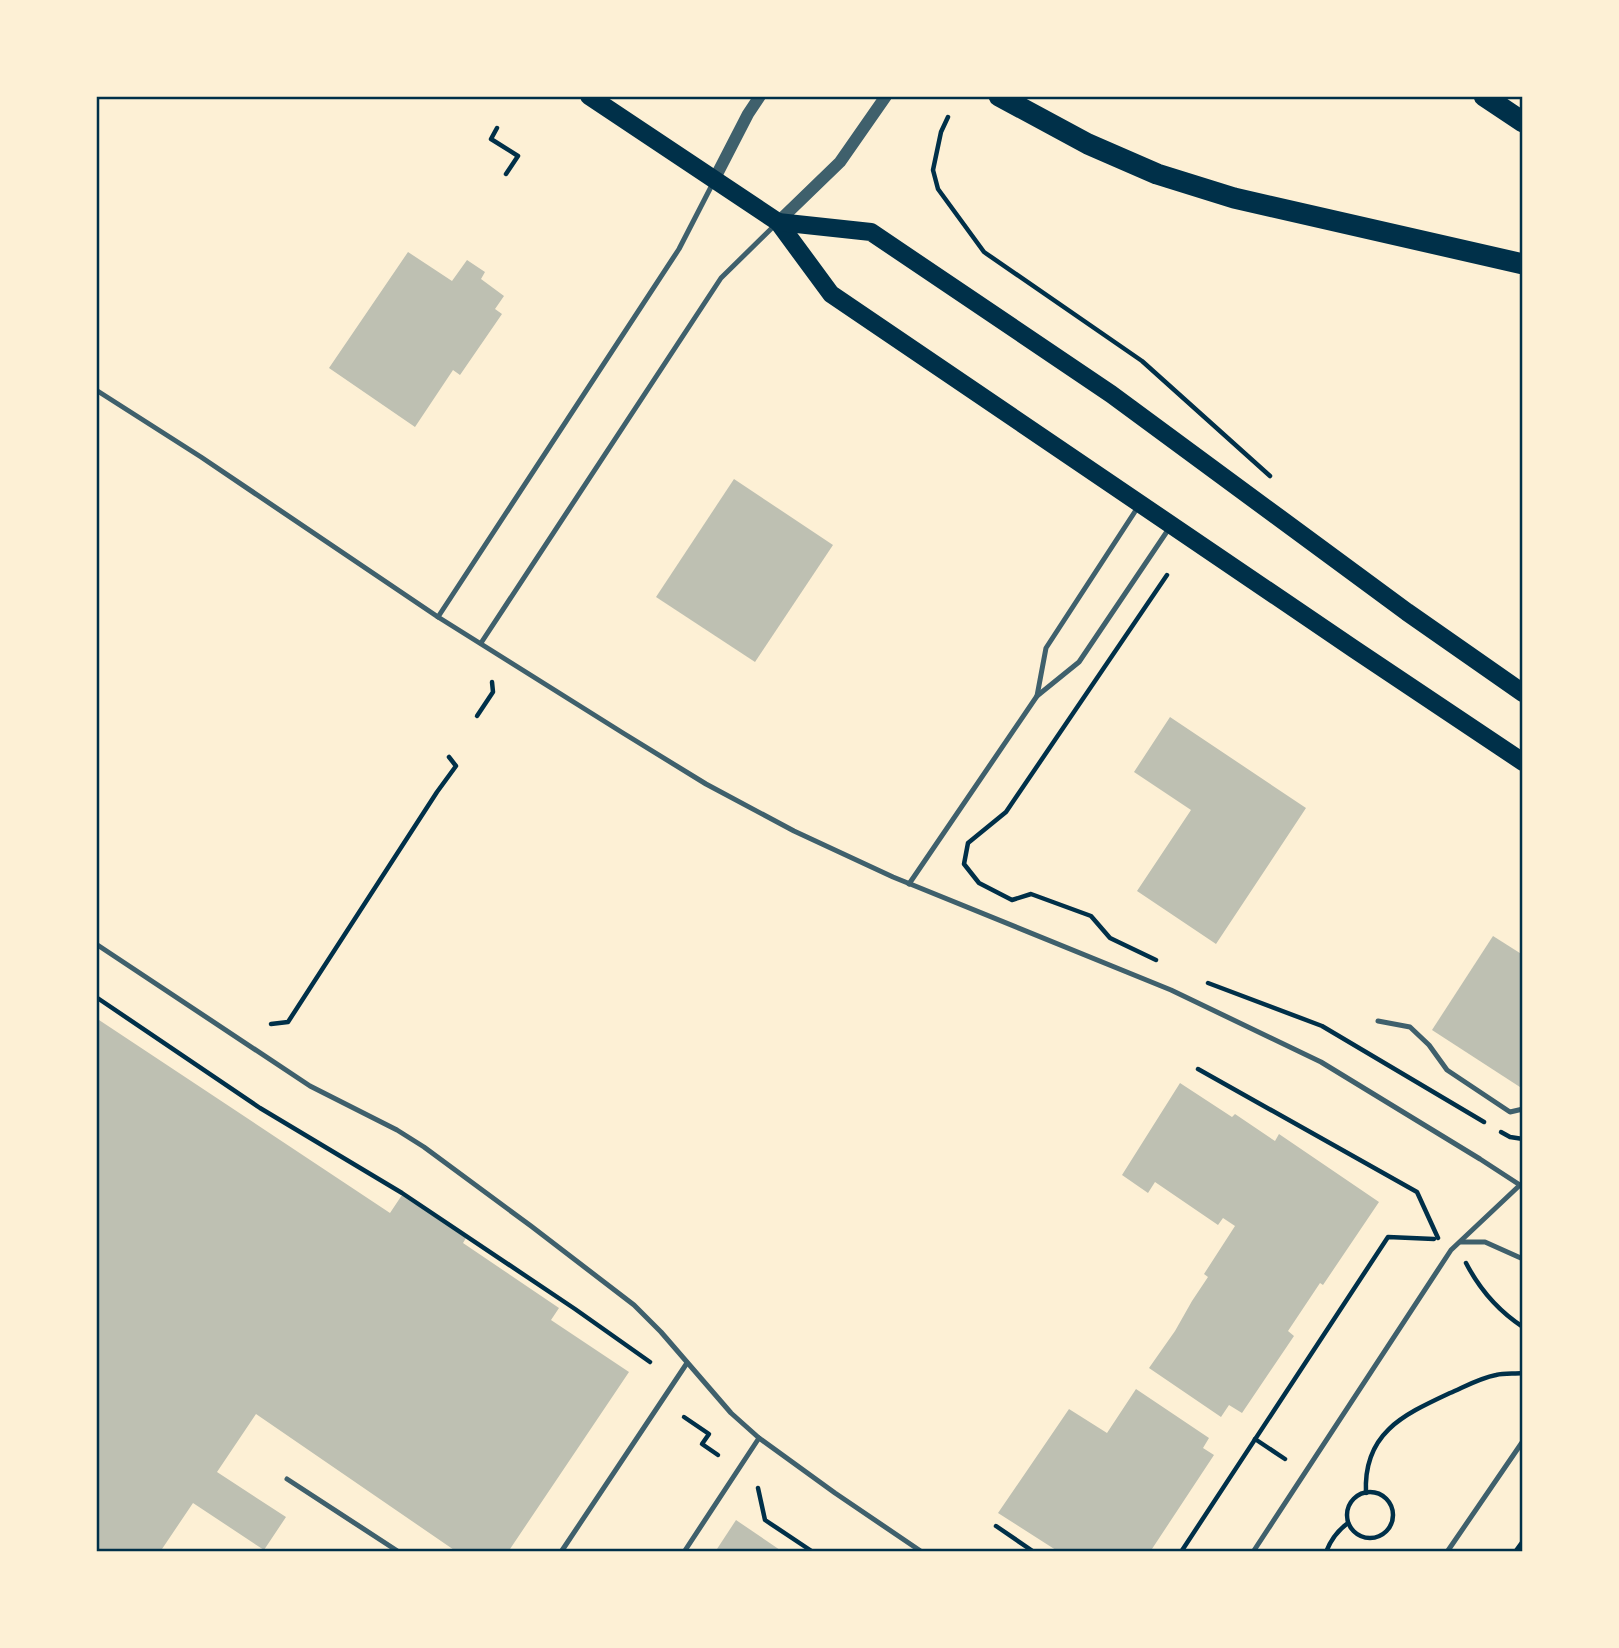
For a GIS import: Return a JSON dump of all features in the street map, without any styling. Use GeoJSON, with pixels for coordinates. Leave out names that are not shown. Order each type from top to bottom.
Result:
{"type":"FeatureCollection","features":[{"type":"Feature","properties":{"kind":"highway"},"geometry":{"type":"LineString","coordinates":[[999,96],[1088,144],[1157,174],[1234,198],[1523,264]]}},
{"type":"Feature","properties":{"kind":"highway"},"geometry":{"type":"LineString","coordinates":[[1485,96],[1523,122]]}},
{"type":"Feature","properties":{"kind":"main road"},"geometry":{"type":"LineString","coordinates":[[589,96],[778,222],[831,294],[1523,762]]}},
{"type":"Feature","properties":{"kind":"main road"},"geometry":{"type":"LineString","coordinates":[[778,222],[871,232],[1111,394],[1396,604],[1523,693]]}},
{"type":"Feature","properties":{"kind":"street"},"geometry":{"type":"LineString","coordinates":[[714,180],[760,96]]}},
{"type":"Feature","properties":{"kind":"street"},"geometry":{"type":"LineString","coordinates":[[778,222],[840,162],[886,96]]}},
{"type":"Feature","properties":{"kind":"lane"},"geometry":{"type":"LineString","coordinates":[[438,617],[679,249],[714,180]]}},
{"type":"Feature","properties":{"kind":"lane"},"geometry":{"type":"LineString","coordinates":[[481,643],[721,278],[778,222]]}},
{"type":"Feature","properties":{"kind":"lane"},"geometry":{"type":"LineString","coordinates":[[96,390],[201,457],[438,617],[706,784],[794,831],[909,884],[1171,990],[1321,1062],[1522,1185],[1451,1251],[1253,1552]]}},
{"type":"Feature","properties":{"kind":"lane"},"geometry":{"type":"LineString","coordinates":[[1037,696],[1046,648],[1140,503]]}},
{"type":"Feature","properties":{"kind":"lane"},"geometry":{"type":"LineString","coordinates":[[909,884],[1037,696],[1079,662],[1172,525]]}},
{"type":"Feature","properties":{"kind":"lane"},"geometry":{"type":"LineString","coordinates":[[96,944],[310,1086],[397,1130],[451,1166],[634,1305],[732,1413],[759,1438],[922,1552]]}},
{"type":"Feature","properties":{"kind":"lane"},"geometry":{"type":"LineString","coordinates":[[1378,1021],[1410,1027],[1429,1045],[1447,1070],[1510,1112],[1523,1109]]}},
{"type":"Feature","properties":{"kind":"lane"},"geometry":{"type":"LineString","coordinates":[[1461,1242],[1485,1242],[1523,1259]]}},
{"type":"Feature","properties":{"kind":"lane"},"geometry":{"type":"LineString","coordinates":[[561,1552],[687,1363]]}},
{"type":"Feature","properties":{"kind":"lane"},"geometry":{"type":"LineString","coordinates":[[684,1552],[759,1438]]}},
{"type":"Feature","properties":{"kind":"lane"},"geometry":{"type":"LineString","coordinates":[[1447,1552],[1523,1441]]}},
{"type":"Feature","properties":{"kind":"lane"},"geometry":{"type":"LineString","coordinates":[[287,1479],[399,1552]]}},
{"type":"Feature","properties":{"kind":"path"},"geometry":{"type":"LineString","coordinates":[[948,117],[941,132],[933,170],[938,189],[984,252],[1142,361],[1275,481]]}},
{"type":"Feature","properties":{"kind":"path"},"geometry":{"type":"LineString","coordinates":[[497,128],[491,139],[517,156],[506,174]]}},
{"type":"Feature","properties":{"kind":"path"},"geometry":{"type":"LineString","coordinates":[[1157,960],[1110,938],[1091,916],[1031,894],[1012,900],[979,883],[964,864],[968,843],[1006,812],[1167,575]]}},
{"type":"Feature","properties":{"kind":"path"},"geometry":{"type":"LineString","coordinates":[[477,716],[493,692],[492,682]]}},
{"type":"Feature","properties":{"kind":"path"},"geometry":{"type":"LineString","coordinates":[[271,1024],[288,1023],[456,766],[449,757]]}},
{"type":"Feature","properties":{"kind":"path"},"geometry":{"type":"LineString","coordinates":[[1204,981],[1322,1026],[1487,1123]]}},
{"type":"Feature","properties":{"kind":"path"},"geometry":{"type":"LineString","coordinates":[[96,997],[260,1108],[402,1193],[650,1362]]}},
{"type":"Feature","properties":{"kind":"path"},"geometry":{"type":"LineString","coordinates":[[1181,1552],[1388,1237],[1440,1241],[1418,1192],[1198,1069]]}},
{"type":"Feature","properties":{"kind":"path"},"geometry":{"type":"LineString","coordinates":[[1498,1130],[1510,1137],[1523,1139]]}},
{"type":"Feature","properties":{"kind":"path"},"geometry":{"type":"LineString","coordinates":[[1465,1262],[1486,1296],[1523,1327]]}},
{"type":"Feature","properties":{"kind":"path"},"geometry":{"type":"LineString","coordinates":[[1366,1493],[1365,1474],[1371,1454],[1380,1439],[1407,1414],[1496,1375],[1523,1373]]}},
{"type":"Feature","properties":{"kind":"path"},"geometry":{"type":"LineString","coordinates":[[684,1417],[709,1434],[702,1444],[718,1455]]}},
{"type":"Feature","properties":{"kind":"path"},"geometry":{"type":"LineString","coordinates":[[1255,1439],[1285,1459]]}},
{"type":"Feature","properties":{"kind":"path"},"geometry":{"type":"LineString","coordinates":[[758,1488],[765,1520],[813,1552]]}},
{"type":"Feature","properties":{"kind":"path"},"geometry":{"type":"LineString","coordinates":[[1366,1493],[1376,1493],[1388,1501],[1393,1514],[1389,1528],[1378,1537],[1364,1537],[1348,1523],[1351,1502],[1366,1493]]}},
{"type":"Feature","properties":{"kind":"path"},"geometry":{"type":"LineString","coordinates":[[1326,1552],[1331,1539],[1348,1523]]}},
{"type":"Feature","properties":{"kind":"path"},"geometry":{"type":"LineString","coordinates":[[996,1526],[1034,1552]]}},
{"type":"Feature","properties":{"kind":"path"},"geometry":{"type":"LineString","coordinates":[[1515,1552],[1523,1541]]}},
{"type":"Feature","properties":{"kind":"building"},"geometry":{"type":"Polygon","coordinates":[[[408,252],[452,281],[467,260],[485,272],[481,279],[504,296],[495,309],[502,314],[460,375],[453,370],[415,427],[329,368],[408,252]]]}},
{"type":"Feature","properties":{"kind":"building"},"geometry":{"type":"Polygon","coordinates":[[[734,479],[833,545],[755,662],[656,597],[734,479]]]}},
{"type":"Feature","properties":{"kind":"building"},"geometry":{"type":"Polygon","coordinates":[[[1170,717],[1306,808],[1216,944],[1137,891],[1191,810],[1134,772],[1170,717]]]}},
{"type":"Feature","properties":{"kind":"building"},"geometry":{"type":"Polygon","coordinates":[[[1493,936],[1523,955],[1523,1089],[1432,1030],[1493,936]]]}},
{"type":"Feature","properties":{"kind":"building"},"geometry":{"type":"Polygon","coordinates":[[[96,1018],[390,1213],[402,1195],[466,1238],[463,1243],[559,1308],[551,1320],[629,1372],[508,1552],[457,1552],[256,1414],[217,1472],[286,1517],[264,1550],[193,1503],[160,1552],[96,1550],[96,1018]]]}},
{"type":"Feature","properties":{"kind":"building"},"geometry":{"type":"Polygon","coordinates":[[[1180,1083],[1232,1117],[1235,1114],[1275,1141],[1279,1134],[1379,1202],[1288,1331],[1294,1336],[1242,1413],[1229,1405],[1221,1417],[1149,1368],[1208,1277],[1204,1274],[1235,1226],[1223,1218],[1218,1225],[1155,1182],[1148,1193],[1122,1175],[1180,1083]]]}},
{"type":"Feature","properties":{"kind":"building"},"geometry":{"type":"Polygon","coordinates":[[[1136,1389],[1209,1438],[1203,1448],[1214,1455],[1150,1552],[1059,1552],[998,1513],[1069,1409],[1107,1433],[1136,1389]]]}},
{"type":"Feature","properties":{"kind":"building"},"geometry":{"type":"Polygon","coordinates":[[[736,1520],[783,1552],[715,1552],[736,1520]]]}}]}
